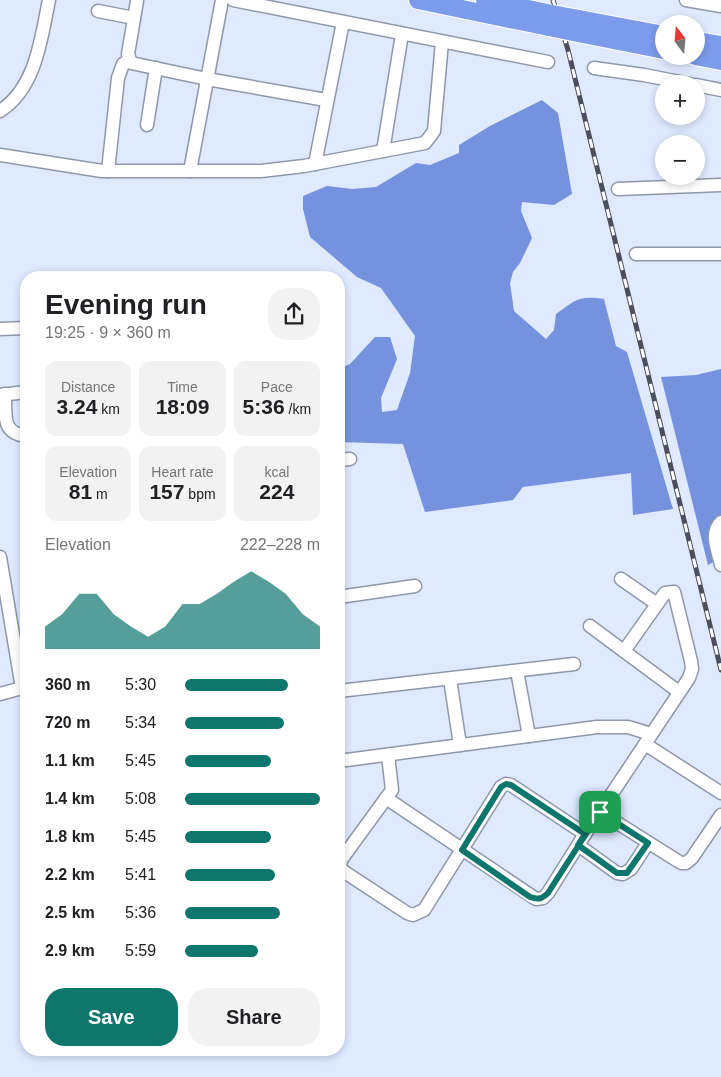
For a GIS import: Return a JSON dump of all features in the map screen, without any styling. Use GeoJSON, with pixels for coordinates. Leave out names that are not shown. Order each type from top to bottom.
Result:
{"type":"FeatureCollection","features":[{"type":"Feature","properties":{"kind":"highway"},"geometry":{"type":"LineString","coordinates":[[418,0],[551,20],[655,47]]}},
{"type":"Feature","properties":{"kind":"highway"},"geometry":{"type":"LineString","coordinates":[[485,0],[551,20]]}},
{"type":"Feature","properties":{"kind":"highway"},"geometry":{"type":"LineString","coordinates":[[579,26],[655,34]]}},
{"type":"Feature","properties":{"kind":"highway"},"geometry":{"type":"LineString","coordinates":[[705,42],[721,45]]}},
{"type":"Feature","properties":{"kind":"highway"},"geometry":{"type":"LineString","coordinates":[[705,58],[721,62]]}},
{"type":"Feature","properties":{"kind":"street"},"geometry":{"type":"LineString","coordinates":[[0,111],[10,105],[26,82],[40,48],[49,0]]}},
{"type":"Feature","properties":{"kind":"street"},"geometry":{"type":"LineString","coordinates":[[190,171],[222,0]]}},
{"type":"Feature","properties":{"kind":"street"},"geometry":{"type":"LineString","coordinates":[[233,0],[548,62]]}},
{"type":"Feature","properties":{"kind":"street"},"geometry":{"type":"LineString","coordinates":[[686,0],[721,6]]}},
{"type":"Feature","properties":{"kind":"street"},"geometry":{"type":"LineString","coordinates":[[108,171],[118,78],[123,64],[129,60],[137,1]]}},
{"type":"Feature","properties":{"kind":"street"},"geometry":{"type":"LineString","coordinates":[[98,11],[134,18]]}},
{"type":"Feature","properties":{"kind":"street"},"geometry":{"type":"LineString","coordinates":[[314,164],[343,22]]}},
{"type":"Feature","properties":{"kind":"street"},"geometry":{"type":"LineString","coordinates":[[383,151],[402,34]]}},
{"type":"Feature","properties":{"kind":"street"},"geometry":{"type":"LineString","coordinates":[[0,156],[108,171],[261,171],[314,164],[425,144],[432,137],[434,131],[442,42]]}},
{"type":"Feature","properties":{"kind":"street"},"geometry":{"type":"LineString","coordinates":[[129,60],[131,63],[207,79],[326,100]]}},
{"type":"Feature","properties":{"kind":"street"},"geometry":{"type":"LineString","coordinates":[[147,125],[156,68]]}},
{"type":"Feature","properties":{"kind":"street"},"geometry":{"type":"LineString","coordinates":[[594,68],[655,77]]}},
{"type":"Feature","properties":{"kind":"street"},"geometry":{"type":"LineString","coordinates":[[705,87],[721,90]]}},
{"type":"Feature","properties":{"kind":"street"},"geometry":{"type":"LineString","coordinates":[[618,189],[721,185]]}},
{"type":"Feature","properties":{"kind":"street"},"geometry":{"type":"LineString","coordinates":[[636,254],[721,254]]}},
{"type":"Feature","properties":{"kind":"street"},"geometry":{"type":"LineString","coordinates":[[0,328],[20,328]]}},
{"type":"Feature","properties":{"kind":"street"},"geometry":{"type":"LineString","coordinates":[[20,392],[2,394],[6,425],[12,432],[20,434]]}},
{"type":"Feature","properties":{"kind":"street"},"geometry":{"type":"LineString","coordinates":[[721,522],[715,530],[715,538],[721,565]]}},
{"type":"Feature","properties":{"kind":"street"},"geometry":{"type":"LineString","coordinates":[[0,557],[20,659]]}},
{"type":"Feature","properties":{"kind":"street"},"geometry":{"type":"LineString","coordinates":[[621,579],[657,604]]}},
{"type":"Feature","properties":{"kind":"street"},"geometry":{"type":"LineString","coordinates":[[345,596],[415,586]]}},
{"type":"Feature","properties":{"kind":"street"},"geometry":{"type":"LineString","coordinates":[[386,798],[536,900],[543,898],[689,678],[692,669],[674,592],[665,593],[624,652]]}},
{"type":"Feature","properties":{"kind":"street"},"geometry":{"type":"LineString","coordinates":[[590,626],[679,692]]}},
{"type":"Feature","properties":{"kind":"street"},"geometry":{"type":"LineString","coordinates":[[345,691],[574,664]]}},
{"type":"Feature","properties":{"kind":"street"},"geometry":{"type":"LineString","coordinates":[[517,671],[529,736]]}},
{"type":"Feature","properties":{"kind":"street"},"geometry":{"type":"LineString","coordinates":[[450,678],[460,745]]}},
{"type":"Feature","properties":{"kind":"street"},"geometry":{"type":"LineString","coordinates":[[0,694],[20,687]]}},
{"type":"Feature","properties":{"kind":"street"},"geometry":{"type":"LineString","coordinates":[[345,760],[529,736],[606,727],[628,727],[648,739],[721,793]]}},
{"type":"Feature","properties":{"kind":"street"},"geometry":{"type":"LineString","coordinates":[[345,854],[386,798],[393,785],[388,755]]}},
{"type":"Feature","properties":{"kind":"street"},"geometry":{"type":"LineString","coordinates":[[345,872],[407,913],[413,915],[424,910],[501,787],[506,784],[511,785],[585,834]]}},
{"type":"Feature","properties":{"kind":"street"},"geometry":{"type":"LineString","coordinates":[[600,812],[674,860],[686,863],[692,858],[721,815]]}},
{"type":"Feature","properties":{"kind":"street"},"geometry":{"type":"LineString","coordinates":[[578,845],[617,873],[623,874],[631,869],[648,843]]}},
{"type":"Feature","properties":{"kind":"water"},"geometry":{"type":"Polygon","coordinates":[[[542,100],[558,113],[572,194],[554,205],[522,202],[521,211],[532,238],[520,263],[513,272],[510,283],[514,311],[546,339],[554,330],[556,314],[568,305],[583,298],[604,299],[616,346],[627,352],[673,509],[633,515],[631,473],[523,487],[513,500],[425,512],[403,444],[345,442],[345,366],[350,364],[375,337],[390,337],[397,359],[381,398],[382,412],[397,410],[410,373],[415,336],[381,288],[357,277],[310,237],[303,209],[303,196],[327,186],[352,189],[376,187],[416,163],[430,165],[459,153],[459,145],[490,126],[542,100]]]}},
{"type":"Feature","properties":{"kind":"water"},"geometry":{"type":"Polygon","coordinates":[[[721,369],[721,515],[715,519],[721,558],[708,565],[661,377],[696,375],[721,369]]]}},
{"type":"Feature","properties":{"kind":"railway"},"geometry":{"type":"LineString","coordinates":[[553,0],[568,50],[721,670]]}},
{"type":"Feature","properties":{"kind":"route"},"geometry":{"type":"LineString","coordinates":[[600,812],[585,834],[548,893],[543,898],[536,900],[462,850],[501,787],[506,784],[511,785],[585,834],[578,845],[617,873],[627,873],[648,843],[600,812]]}}]}
